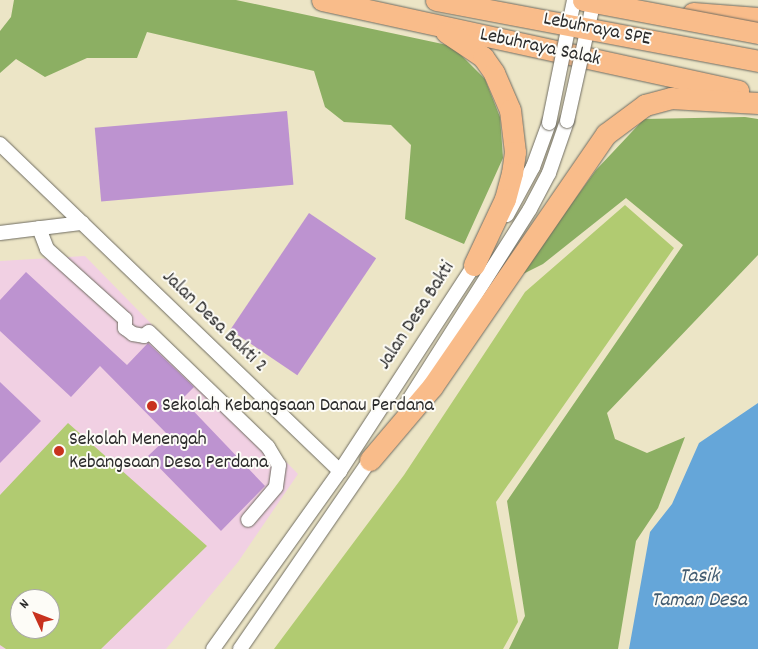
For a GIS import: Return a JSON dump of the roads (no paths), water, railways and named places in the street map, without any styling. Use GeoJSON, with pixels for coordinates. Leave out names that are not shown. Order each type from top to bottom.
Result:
{"type":"FeatureCollection","features":[{"type":"Feature","properties":{"kind":"highway","name":"Lebuhraya Salak"},"geometry":{"type":"LineString","coordinates":[[322,0],[758,95]]}},
{"type":"Feature","properties":{"kind":"highway","name":"Lebuhraya SPE"},"geometry":{"type":"LineString","coordinates":[[436,0],[758,61]]}},
{"type":"Feature","properties":{"kind":"highway","name":"Lebuhraya SPE"},"geometry":{"type":"LineString","coordinates":[[583,0],[758,33]]}},
{"type":"Feature","properties":{"kind":"highway"},"geometry":{"type":"LineString","coordinates":[[603,0],[758,28]]}},
{"type":"Feature","properties":{"kind":"highway"},"geometry":{"type":"LineString","coordinates":[[629,5],[758,18]]}},
{"type":"Feature","properties":{"kind":"highway"},"geometry":{"type":"LineString","coordinates":[[431,24],[483,57],[494,73],[510,110],[515,152],[512,173],[505,198],[474,265]]}},
{"type":"Feature","properties":{"kind":"highway"},"geometry":{"type":"LineString","coordinates":[[370,460],[432,387],[606,134],[645,105],[671,98],[758,103]]}},
{"type":"Feature","properties":{"kind":"street","name":"Jalan Desa Bakti"},"geometry":{"type":"LineString","coordinates":[[213,649],[340,471],[523,188],[549,123],[574,0]]}},
{"type":"Feature","properties":{"kind":"street","name":"Jalan Desa Bakti"},"geometry":{"type":"LineString","coordinates":[[240,649],[370,460],[530,209],[549,173],[567,121],[594,0]]}},
{"type":"Feature","properties":{"kind":"street","name":"Jalan Desa Bakti 2"},"geometry":{"type":"LineString","coordinates":[[0,144],[340,471]]}},
{"type":"Feature","properties":{"kind":"street"},"geometry":{"type":"LineString","coordinates":[[0,233],[82,223]]}},
{"type":"Feature","properties":{"kind":"street"},"geometry":{"type":"LineString","coordinates":[[38,228],[47,249],[125,319],[125,328],[133,334],[144,336],[149,332],[268,447],[279,465],[276,487],[248,520]]}},
{"type":"Feature","properties":{"kind":"water","name":"Tasik Taman Desa"},"geometry":{"type":"Polygon","coordinates":[[[758,403],[758,649],[629,649],[650,532],[672,504],[699,443],[758,403]]]}},
{"type":"Feature","properties":{"kind":"place","name":"Sekolah Kebangsaan Danau Perdana"},"geometry":{"type":"Point","coordinates":[152,406]}},
{"type":"Feature","properties":{"kind":"place","name":"Sekolah Menengah Kebangsaan Desa Perdana"},"geometry":{"type":"Point","coordinates":[59,451]}}]}
